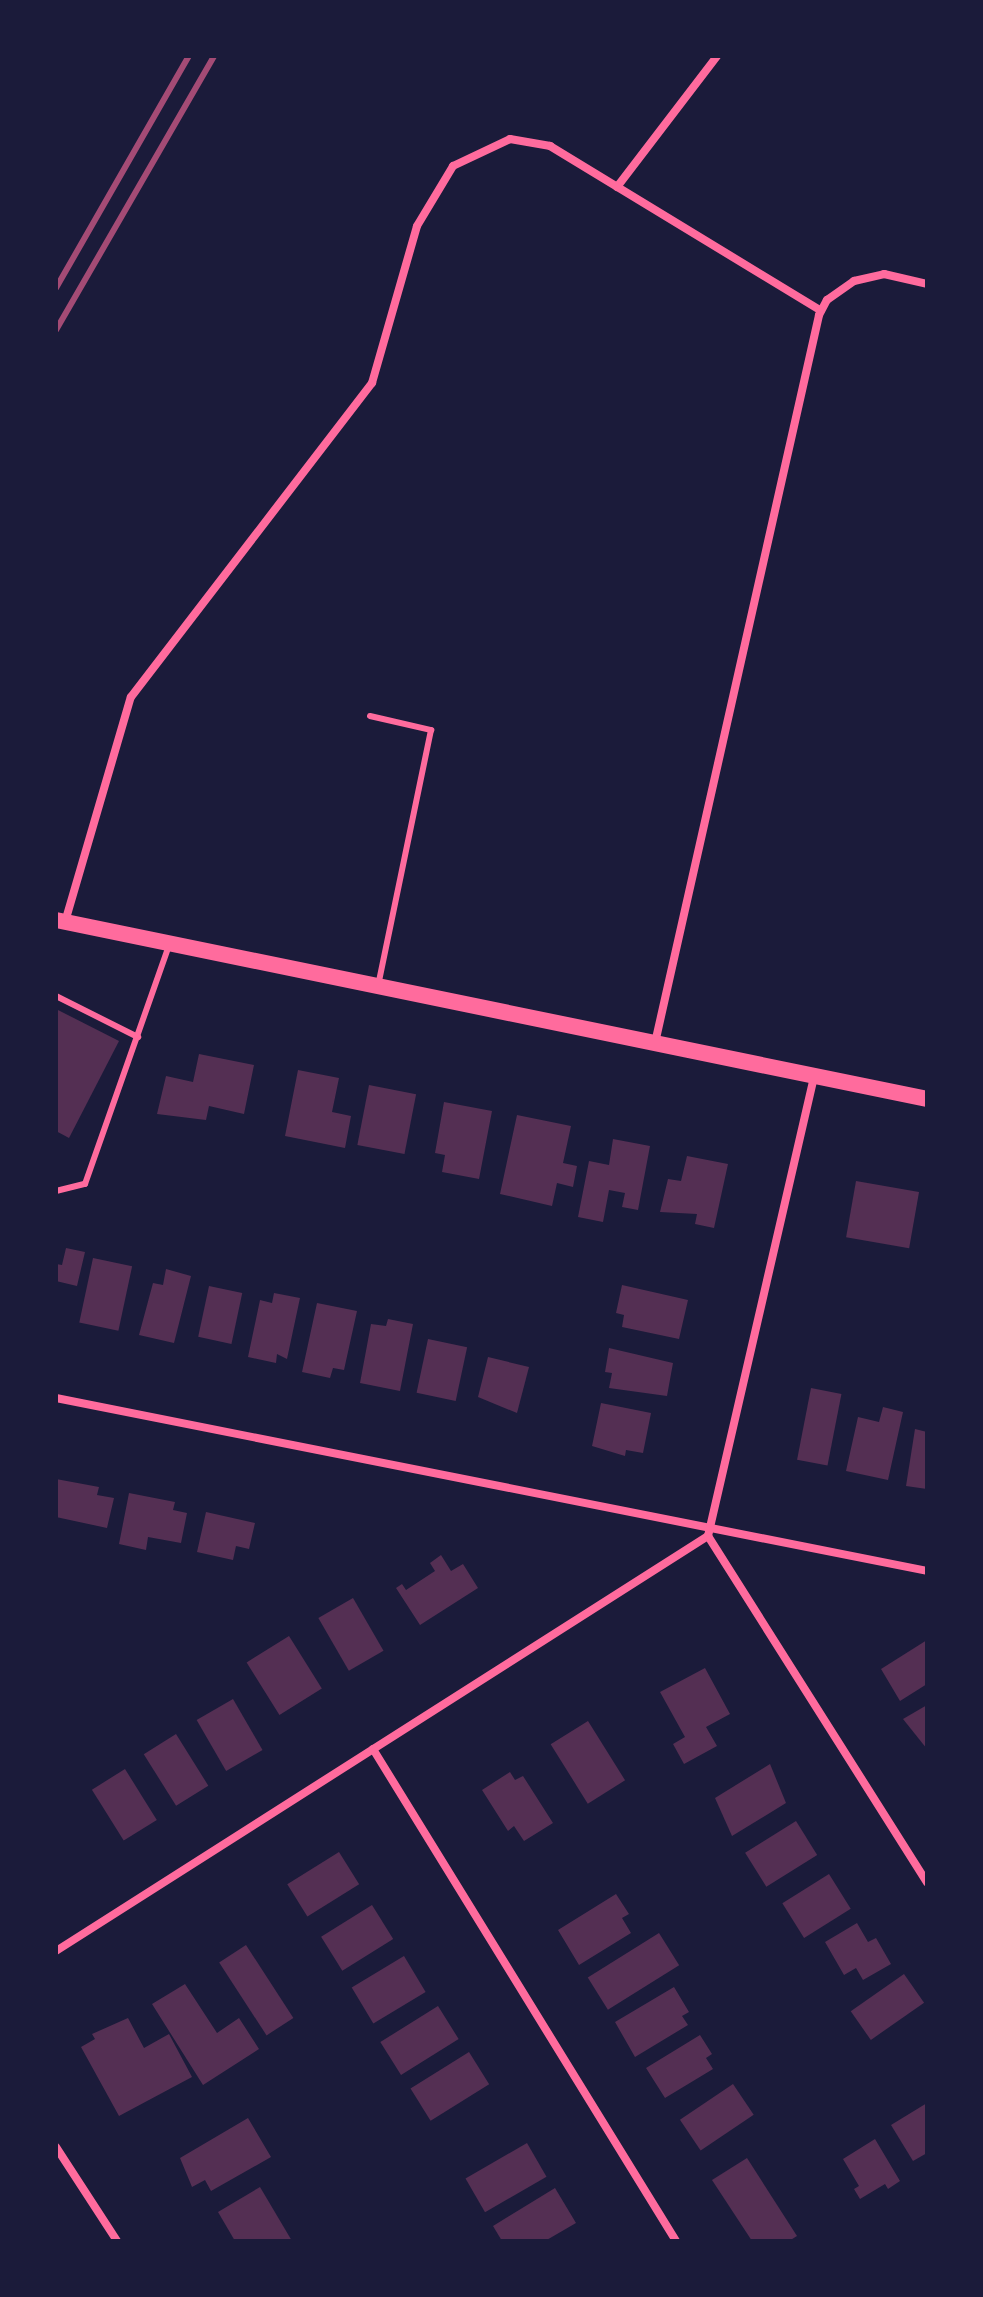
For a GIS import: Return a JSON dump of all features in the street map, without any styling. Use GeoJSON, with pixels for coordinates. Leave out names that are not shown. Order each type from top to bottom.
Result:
{"type":"FeatureCollection","features":[{"type":"Feature","properties":{"kind":"main road"},"geometry":{"type":"LineString","coordinates":[[61,921],[927,1099]]}},
{"type":"Feature","properties":{"kind":"street"},"geometry":{"type":"LineString","coordinates":[[617,187],[717,56]]}},
{"type":"Feature","properties":{"kind":"street"},"geometry":{"type":"LineString","coordinates":[[61,921],[131,697],[372,383],[417,226],[442,180],[475,153],[510,139],[550,146],[821,311]]}},
{"type":"Feature","properties":{"kind":"street"},"geometry":{"type":"LineString","coordinates":[[655,1043],[821,311],[827,300],[854,281],[884,274],[927,284]]}},
{"type":"Feature","properties":{"kind":"street"},"geometry":{"type":"LineString","coordinates":[[56,1951],[709,1532],[814,1076]]}},
{"type":"Feature","properties":{"kind":"street"},"geometry":{"type":"LineString","coordinates":[[56,1398],[709,1532],[927,1571]]}},
{"type":"Feature","properties":{"kind":"street"},"geometry":{"type":"LineString","coordinates":[[709,1532],[927,1883]]}},
{"type":"Feature","properties":{"kind":"street"},"geometry":{"type":"LineString","coordinates":[[373,1749],[676,2241]]}},
{"type":"Feature","properties":{"kind":"street"},"geometry":{"type":"LineString","coordinates":[[56,2147],[117,2241]]}},
{"type":"Feature","properties":{"kind":"lane"},"geometry":{"type":"LineString","coordinates":[[370,716],[431,730],[378,986]]}},
{"type":"Feature","properties":{"kind":"lane"},"geometry":{"type":"LineString","coordinates":[[56,1191],[85,1184],[169,943]]}},
{"type":"Feature","properties":{"kind":"lane"},"geometry":{"type":"LineString","coordinates":[[56,996],[138,1037]]}},
{"type":"Feature","properties":{"kind":"building"},"geometry":{"type":"Polygon","coordinates":[[[56,1009],[119,1041],[69,1138],[56,1131],[56,1009]]]}},
{"type":"Feature","properties":{"kind":"building"},"geometry":{"type":"Polygon","coordinates":[[[199,1054],[254,1065],[244,1114],[209,1106],[206,1120],[157,1114],[166,1076],[193,1082],[199,1054]]]}},
{"type":"Feature","properties":{"kind":"building"},"geometry":{"type":"Polygon","coordinates":[[[298,1070],[339,1078],[332,1112],[351,1116],[345,1148],[285,1136],[298,1070]]]}},
{"type":"Feature","properties":{"kind":"building"},"geometry":{"type":"Polygon","coordinates":[[[369,1085],[416,1094],[404,1154],[357,1145],[369,1085]]]}},
{"type":"Feature","properties":{"kind":"building"},"geometry":{"type":"Polygon","coordinates":[[[444,1102],[492,1111],[479,1179],[442,1172],[445,1155],[435,1153],[444,1102]]]}},
{"type":"Feature","properties":{"kind":"building"},"geometry":{"type":"Polygon","coordinates":[[[517,1115],[571,1126],[563,1163],[577,1166],[573,1187],[557,1183],[552,1206],[500,1194],[517,1115]]]}},
{"type":"Feature","properties":{"kind":"building"},"geometry":{"type":"Polygon","coordinates":[[[613,1139],[650,1146],[638,1210],[622,1207],[625,1193],[609,1190],[603,1222],[578,1217],[589,1161],[609,1165],[613,1139]]]}},
{"type":"Feature","properties":{"kind":"building"},"geometry":{"type":"Polygon","coordinates":[[[687,1156],[728,1164],[714,1228],[695,1224],[697,1214],[660,1212],[668,1179],[681,1181],[687,1156]]]}},
{"type":"Feature","properties":{"kind":"building"},"geometry":{"type":"Polygon","coordinates":[[[856,1181],[919,1192],[909,1248],[846,1237],[856,1181]]]}},
{"type":"Feature","properties":{"kind":"building"},"geometry":{"type":"Polygon","coordinates":[[[66,1248],[85,1252],[77,1286],[56,1281],[56,1264],[62,1265],[66,1248]]]}},
{"type":"Feature","properties":{"kind":"building"},"geometry":{"type":"Polygon","coordinates":[[[93,1258],[132,1266],[118,1331],[79,1323],[93,1258]]]}},
{"type":"Feature","properties":{"kind":"building"},"geometry":{"type":"Polygon","coordinates":[[[166,1269],[191,1276],[174,1343],[139,1335],[153,1283],[163,1285],[166,1269]]]}},
{"type":"Feature","properties":{"kind":"building"},"geometry":{"type":"Polygon","coordinates":[[[622,1285],[688,1300],[679,1339],[622,1327],[624,1315],[616,1313],[622,1285]]]}},
{"type":"Feature","properties":{"kind":"building"},"geometry":{"type":"Polygon","coordinates":[[[209,1286],[242,1293],[231,1344],[198,1337],[209,1286]]]}},
{"type":"Feature","properties":{"kind":"building"},"geometry":{"type":"Polygon","coordinates":[[[274,1293],[300,1298],[287,1359],[277,1354],[276,1363],[248,1357],[260,1300],[272,1303],[274,1293]]]}},
{"type":"Feature","properties":{"kind":"building"},"geometry":{"type":"Polygon","coordinates":[[[317,1303],[357,1311],[344,1370],[333,1368],[330,1378],[302,1372],[317,1303]]]}},
{"type":"Feature","properties":{"kind":"building"},"geometry":{"type":"Polygon","coordinates":[[[388,1319],[413,1324],[400,1391],[360,1383],[371,1324],[386,1326],[388,1319]]]}},
{"type":"Feature","properties":{"kind":"building"},"geometry":{"type":"Polygon","coordinates":[[[428,1339],[467,1347],[456,1401],[417,1393],[428,1339]]]}},
{"type":"Feature","properties":{"kind":"building"},"geometry":{"type":"Polygon","coordinates":[[[609,1348],[673,1363],[667,1396],[609,1388],[612,1373],[605,1372],[609,1348]]]}},
{"type":"Feature","properties":{"kind":"building"},"geometry":{"type":"Polygon","coordinates":[[[488,1357],[529,1367],[517,1413],[478,1397],[488,1357]]]}},
{"type":"Feature","properties":{"kind":"building"},"geometry":{"type":"Polygon","coordinates":[[[811,1388],[841,1394],[828,1466],[797,1460],[811,1388]]]}},
{"type":"Feature","properties":{"kind":"building"},"geometry":{"type":"Polygon","coordinates":[[[601,1403],[651,1413],[643,1453],[626,1450],[625,1456],[592,1446],[601,1403]]]}},
{"type":"Feature","properties":{"kind":"building"},"geometry":{"type":"Polygon","coordinates":[[[883,1407],[903,1412],[888,1480],[846,1471],[858,1417],[879,1422],[883,1407]]]}},
{"type":"Feature","properties":{"kind":"building"},"geometry":{"type":"Polygon","coordinates":[[[915,1429],[927,1432],[927,1489],[906,1486],[915,1429]]]}},
{"type":"Feature","properties":{"kind":"building"},"geometry":{"type":"Polygon","coordinates":[[[56,1479],[99,1487],[97,1495],[114,1498],[107,1528],[56,1517],[56,1479]]]}},
{"type":"Feature","properties":{"kind":"building"},"geometry":{"type":"Polygon","coordinates":[[[129,1493],[175,1502],[173,1510],[187,1513],[181,1543],[148,1537],[146,1550],[119,1544],[129,1493]]]}},
{"type":"Feature","properties":{"kind":"building"},"geometry":{"type":"Polygon","coordinates":[[[206,1512],[255,1523],[249,1549],[236,1546],[233,1560],[197,1552],[206,1512]]]}},
{"type":"Feature","properties":{"kind":"building"},"geometry":{"type":"Polygon","coordinates":[[[441,1555],[451,1571],[463,1564],[478,1588],[420,1625],[396,1588],[402,1584],[406,1590],[435,1571],[430,1563],[441,1555]]]}},
{"type":"Feature","properties":{"kind":"building"},"geometry":{"type":"Polygon","coordinates":[[[353,1598],[384,1651],[349,1671],[318,1618],[353,1598]]]}},
{"type":"Feature","properties":{"kind":"building"},"geometry":{"type":"Polygon","coordinates":[[[289,1636],[322,1689],[279,1715],[247,1662],[289,1636]]]}},
{"type":"Feature","properties":{"kind":"building"},"geometry":{"type":"Polygon","coordinates":[[[927,1640],[927,1684],[900,1701],[881,1669],[927,1640]]]}},
{"type":"Feature","properties":{"kind":"building"},"geometry":{"type":"Polygon","coordinates":[[[705,1668],[730,1714],[706,1727],[717,1746],[684,1764],[673,1744],[685,1737],[660,1692],[705,1668]]]}},
{"type":"Feature","properties":{"kind":"building"},"geometry":{"type":"Polygon","coordinates":[[[233,1699],[262,1750],[226,1771],[197,1720],[233,1699]]]}},
{"type":"Feature","properties":{"kind":"building"},"geometry":{"type":"Polygon","coordinates":[[[927,1705],[927,1749],[903,1719],[927,1705]]]}},
{"type":"Feature","properties":{"kind":"building"},"geometry":{"type":"Polygon","coordinates":[[[588,1721],[625,1780],[588,1804],[551,1744],[588,1721]]]}},
{"type":"Feature","properties":{"kind":"building"},"geometry":{"type":"Polygon","coordinates":[[[176,1734],[208,1786],[176,1806],[144,1754],[176,1734]]]}},
{"type":"Feature","properties":{"kind":"building"},"geometry":{"type":"Polygon","coordinates":[[[770,1764],[786,1803],[732,1836],[715,1798],[770,1764]]]}},
{"type":"Feature","properties":{"kind":"building"},"geometry":{"type":"Polygon","coordinates":[[[125,1769],[157,1820],[124,1841],[92,1790],[125,1769]]]}},
{"type":"Feature","properties":{"kind":"building"},"geometry":{"type":"Polygon","coordinates":[[[510,1772],[515,1780],[523,1776],[553,1823],[524,1841],[514,1826],[508,1831],[482,1790],[510,1772]]]}},
{"type":"Feature","properties":{"kind":"building"},"geometry":{"type":"Polygon","coordinates":[[[796,1821],[817,1855],[766,1887],[745,1853],[796,1821]]]}},
{"type":"Feature","properties":{"kind":"building"},"geometry":{"type":"Polygon","coordinates":[[[339,1852],[359,1884],[307,1917],[287,1884],[339,1852]]]}},
{"type":"Feature","properties":{"kind":"building"},"geometry":{"type":"Polygon","coordinates":[[[829,1874],[851,1909],[804,1938],[782,1903],[829,1874]]]}},
{"type":"Feature","properties":{"kind":"building"},"geometry":{"type":"Polygon","coordinates":[[[616,1894],[629,1914],[622,1918],[631,1933],[579,1965],[558,1930],[616,1894]]]}},
{"type":"Feature","properties":{"kind":"building"},"geometry":{"type":"Polygon","coordinates":[[[372,1905],[393,1939],[342,1971],[321,1937],[372,1905]]]}},
{"type":"Feature","properties":{"kind":"building"},"geometry":{"type":"Polygon","coordinates":[[[857,1923],[868,1942],[876,1938],[891,1964],[863,1980],[856,1968],[844,1975],[825,1942],[857,1923]]]}},
{"type":"Feature","properties":{"kind":"building"},"geometry":{"type":"Polygon","coordinates":[[[659,1933],[679,1965],[608,2010],[588,1978],[659,1933]]]}},
{"type":"Feature","properties":{"kind":"building"},"geometry":{"type":"Polygon","coordinates":[[[246,1945],[293,2018],[267,2035],[219,1962],[246,1945]]]}},
{"type":"Feature","properties":{"kind":"building"},"geometry":{"type":"Polygon","coordinates":[[[404,1956],[426,1992],[373,2023],[352,1987],[404,1956]]]}},
{"type":"Feature","properties":{"kind":"building"},"geometry":{"type":"Polygon","coordinates":[[[904,1974],[924,2003],[871,2040],[851,2011],[904,1974]]]}},
{"type":"Feature","properties":{"kind":"building"},"geometry":{"type":"Polygon","coordinates":[[[185,1984],[217,2033],[239,2018],[259,2049],[203,2085],[152,2004],[185,1984]]]}},
{"type":"Feature","properties":{"kind":"building"},"geometry":{"type":"Polygon","coordinates":[[[674,1987],[689,2012],[682,2016],[688,2025],[635,2057],[615,2022],[674,1987]]]}},
{"type":"Feature","properties":{"kind":"building"},"geometry":{"type":"Polygon","coordinates":[[[438,2006],[459,2039],[401,2075],[380,2042],[438,2006]]]}},
{"type":"Feature","properties":{"kind":"building"},"geometry":{"type":"Polygon","coordinates":[[[128,2018],[144,2048],[169,2034],[192,2077],[119,2116],[81,2047],[95,2039],[92,2034],[128,2018]]]}},
{"type":"Feature","properties":{"kind":"building"},"geometry":{"type":"Polygon","coordinates":[[[700,2035],[712,2054],[706,2058],[713,2069],[665,2098],[646,2068],[700,2035]]]}},
{"type":"Feature","properties":{"kind":"building"},"geometry":{"type":"Polygon","coordinates":[[[469,2052],[489,2084],[431,2121],[410,2089],[469,2052]]]}},
{"type":"Feature","properties":{"kind":"building"},"geometry":{"type":"Polygon","coordinates":[[[733,2084],[754,2115],[701,2150],[680,2120],[733,2084]]]}},
{"type":"Feature","properties":{"kind":"building"},"geometry":{"type":"Polygon","coordinates":[[[927,2103],[927,2153],[913,2161],[891,2125],[927,2103]]]}},
{"type":"Feature","properties":{"kind":"building"},"geometry":{"type":"Polygon","coordinates":[[[248,2118],[271,2157],[211,2191],[205,2180],[192,2187],[180,2158],[248,2118]]]}},
{"type":"Feature","properties":{"kind":"building"},"geometry":{"type":"Polygon","coordinates":[[[875,2139],[900,2181],[888,2189],[885,2184],[860,2199],[854,2189],[859,2186],[843,2159],[875,2139]]]}},
{"type":"Feature","properties":{"kind":"building"},"geometry":{"type":"Polygon","coordinates":[[[527,2143],[546,2177],[485,2212],[466,2178],[527,2143]]]}},
{"type":"Feature","properties":{"kind":"building"},"geometry":{"type":"Polygon","coordinates":[[[747,2158],[797,2236],[789,2241],[752,2241],[712,2180],[747,2158]]]}},
{"type":"Feature","properties":{"kind":"building"},"geometry":{"type":"Polygon","coordinates":[[[260,2187],[292,2241],[235,2241],[218,2212],[260,2187]]]}},
{"type":"Feature","properties":{"kind":"building"},"geometry":{"type":"Polygon","coordinates":[[[555,2188],[576,2223],[545,2241],[502,2241],[493,2226],[555,2188]]]}},
{"type":"Feature","properties":{"kind":"railway"},"geometry":{"type":"LineString","coordinates":[[56,288],[189,56]]}},
{"type":"Feature","properties":{"kind":"railway"},"geometry":{"type":"LineString","coordinates":[[56,330],[214,56]]}}]}
